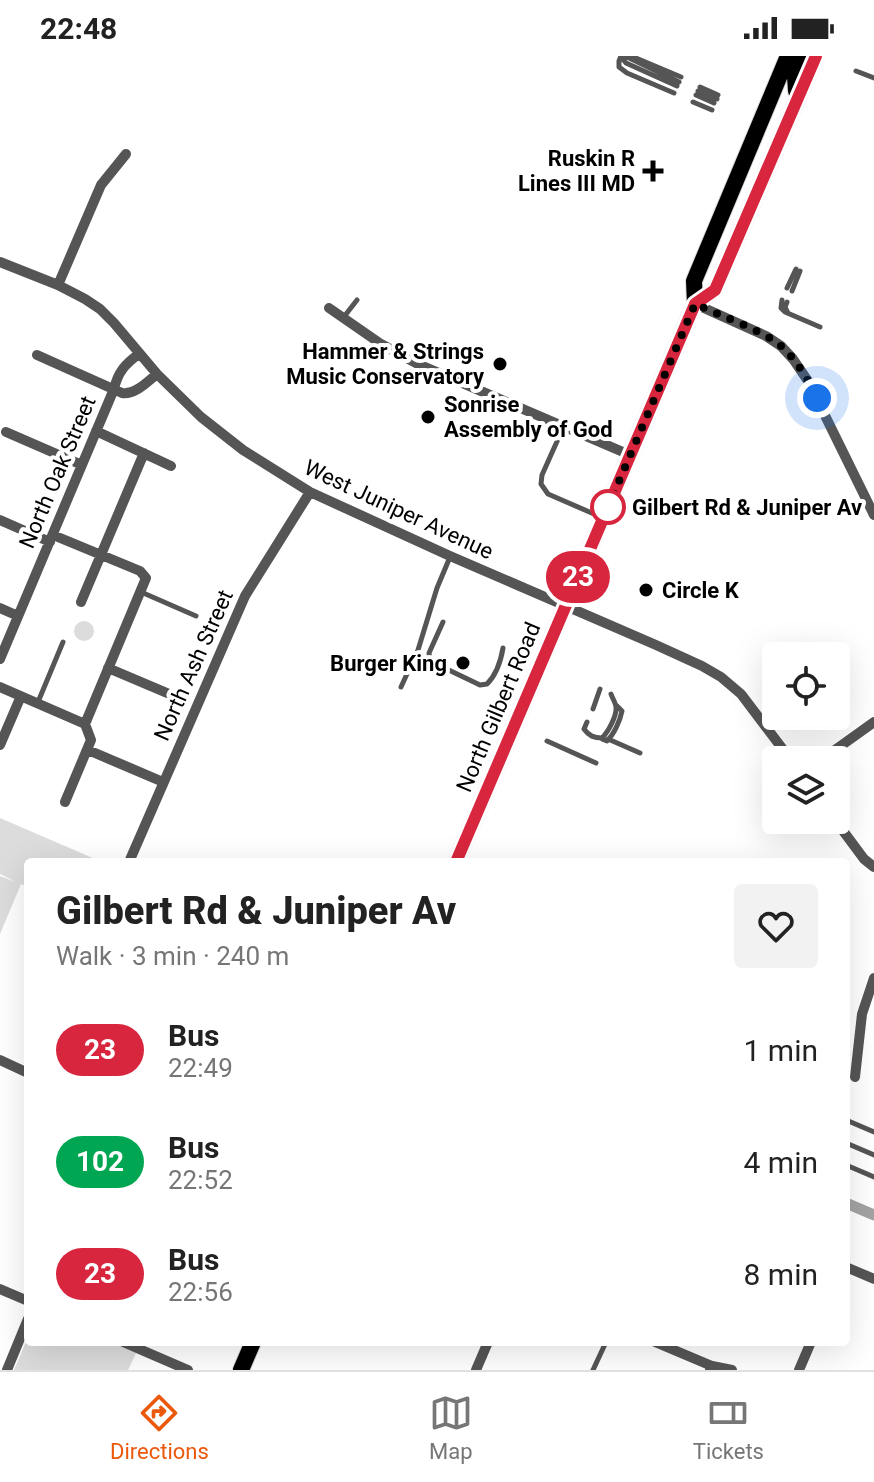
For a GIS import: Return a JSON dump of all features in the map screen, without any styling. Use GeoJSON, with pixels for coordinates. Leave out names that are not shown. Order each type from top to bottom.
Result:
{"type":"FeatureCollection","features":[{"type":"Feature","properties":{"kind":"main road","name":"North Gilbert Road"},"geometry":{"type":"LineString","coordinates":[[458,858],[695,304],[694,281],[788,56]]}},
{"type":"Feature","properties":{"kind":"main road"},"geometry":{"type":"LineString","coordinates":[[796,101],[795,76],[803,56]]}},
{"type":"Feature","properties":{"kind":"main road","name":"North Gilbert Road"},"geometry":{"type":"LineString","coordinates":[[695,304],[715,290],[816,56]]}},
{"type":"Feature","properties":{"kind":"main road"},"geometry":{"type":"LineString","coordinates":[[241,1370],[251,1346]]}},
{"type":"Feature","properties":{"kind":"street"},"geometry":{"type":"LineString","coordinates":[[58,285],[101,185],[126,154]]}},
{"type":"Feature","properties":{"kind":"street","name":"West Juniper Avenue"},"geometry":{"type":"LineString","coordinates":[[0,262],[58,285],[100,309],[157,374],[214,428],[266,466],[310,492],[681,656],[721,677],[741,694],[780,746]]}},
{"type":"Feature","properties":{"kind":"street"},"geometry":{"type":"LineString","coordinates":[[695,304],[766,336],[793,359],[808,381],[874,515]]}},
{"type":"Feature","properties":{"kind":"street"},"geometry":{"type":"LineString","coordinates":[[329,308],[381,344],[418,364],[630,455]]}},
{"type":"Feature","properties":{"kind":"street","name":"North Oak Street"},"geometry":{"type":"LineString","coordinates":[[0,659],[116,379],[124,365],[139,354]]}},
{"type":"Feature","properties":{"kind":"street"},"geometry":{"type":"LineString","coordinates":[[37,355],[114,389]]}},
{"type":"Feature","properties":{"kind":"street","name":"North Oak Street"},"geometry":{"type":"LineString","coordinates":[[114,389],[128,394],[157,374]]}},
{"type":"Feature","properties":{"kind":"street"},"geometry":{"type":"LineString","coordinates":[[96,431],[171,466]]}},
{"type":"Feature","properties":{"kind":"street"},"geometry":{"type":"LineString","coordinates":[[6,432],[82,465]]}},
{"type":"Feature","properties":{"kind":"street"},"geometry":{"type":"LineString","coordinates":[[81,602],[144,453]]}},
{"type":"Feature","properties":{"kind":"street","name":"North Ash Street"},"geometry":{"type":"LineString","coordinates":[[131,858],[245,596],[310,492]]}},
{"type":"Feature","properties":{"kind":"street"},"geometry":{"type":"LineString","coordinates":[[0,520],[101,555],[140,571],[146,578],[85,724],[90,745],[65,802]]}},
{"type":"Feature","properties":{"kind":"street"},"geometry":{"type":"LineString","coordinates":[[0,608],[18,616]]}},
{"type":"Feature","properties":{"kind":"street"},"geometry":{"type":"LineString","coordinates":[[108,668],[167,693]]}},
{"type":"Feature","properties":{"kind":"street"},"geometry":{"type":"LineString","coordinates":[[0,687],[85,724]]}},
{"type":"Feature","properties":{"kind":"street"},"geometry":{"type":"LineString","coordinates":[[0,745],[21,696]]}},
{"type":"Feature","properties":{"kind":"street"},"geometry":{"type":"LineString","coordinates":[[841,746],[874,722]]}},
{"type":"Feature","properties":{"kind":"street"},"geometry":{"type":"LineString","coordinates":[[90,745],[163,782]]}},
{"type":"Feature","properties":{"kind":"street"},"geometry":{"type":"LineString","coordinates":[[845,834],[874,867]]}},
{"type":"Feature","properties":{"kind":"street"},"geometry":{"type":"LineString","coordinates":[[855,1077],[862,1014],[874,978]]}},
{"type":"Feature","properties":{"kind":"street"},"geometry":{"type":"LineString","coordinates":[[0,1060],[24,1071]]}},
{"type":"Feature","properties":{"kind":"street"},"geometry":{"type":"LineString","coordinates":[[850,1269],[874,1279]]}},
{"type":"Feature","properties":{"kind":"street"},"geometry":{"type":"LineString","coordinates":[[0,1289],[24,1299]]}},
{"type":"Feature","properties":{"kind":"street"},"geometry":{"type":"LineString","coordinates":[[7,1370],[24,1329]]}},
{"type":"Feature","properties":{"kind":"street"},"geometry":{"type":"LineString","coordinates":[[132,1346],[188,1370]]}},
{"type":"Feature","properties":{"kind":"street"},"geometry":{"type":"LineString","coordinates":[[476,1370],[486,1346]]}},
{"type":"Feature","properties":{"kind":"street"},"geometry":{"type":"LineString","coordinates":[[663,1346],[712,1369],[732,1370]]}},
{"type":"Feature","properties":{"kind":"street"},"geometry":{"type":"LineString","coordinates":[[799,1370],[809,1346]]}},
{"type":"Feature","properties":{"kind":"lane"},"geometry":{"type":"LineString","coordinates":[[624,56],[678,85],[627,73],[619,67],[619,61],[624,56]]}},
{"type":"Feature","properties":{"kind":"lane"},"geometry":{"type":"LineString","coordinates":[[856,71],[874,78]]}},
{"type":"Feature","properties":{"kind":"lane"},"geometry":{"type":"LineString","coordinates":[[715,102],[697,94],[715,102]]}},
{"type":"Feature","properties":{"kind":"lane"},"geometry":{"type":"LineString","coordinates":[[790,290],[798,270]]}},
{"type":"Feature","properties":{"kind":"lane"},"geometry":{"type":"LineString","coordinates":[[343,319],[357,300]]}},
{"type":"Feature","properties":{"kind":"lane"},"geometry":{"type":"LineString","coordinates":[[785,301],[781,308],[789,314],[820,327]]}},
{"type":"Feature","properties":{"kind":"lane"},"geometry":{"type":"LineString","coordinates":[[563,427],[541,484],[548,494],[603,518]]}},
{"type":"Feature","properties":{"kind":"lane"},"geometry":{"type":"LineString","coordinates":[[401,687],[418,650],[450,556]]}},
{"type":"Feature","properties":{"kind":"lane"},"geometry":{"type":"LineString","coordinates":[[140,591],[196,616]]}},
{"type":"Feature","properties":{"kind":"lane"},"geometry":{"type":"LineString","coordinates":[[443,622],[429,653],[430,661],[480,685],[491,680],[503,648]]}},
{"type":"Feature","properties":{"kind":"lane"},"geometry":{"type":"LineString","coordinates":[[38,703],[63,642]]}},
{"type":"Feature","properties":{"kind":"lane"},"geometry":{"type":"LineString","coordinates":[[593,709],[600,689]]}},
{"type":"Feature","properties":{"kind":"lane"},"geometry":{"type":"LineString","coordinates":[[605,739],[617,705],[611,694]]}},
{"type":"Feature","properties":{"kind":"lane"},"geometry":{"type":"LineString","coordinates":[[587,722],[584,729],[594,738],[605,739],[640,753]]}},
{"type":"Feature","properties":{"kind":"lane"},"geometry":{"type":"LineString","coordinates":[[547,741],[596,763]]}},
{"type":"Feature","properties":{"kind":"lane"},"geometry":{"type":"LineString","coordinates":[[850,1122],[874,1132]]}},
{"type":"Feature","properties":{"kind":"lane"},"geometry":{"type":"LineString","coordinates":[[850,1145],[874,1155]]}},
{"type":"Feature","properties":{"kind":"lane"},"geometry":{"type":"LineString","coordinates":[[850,1167],[874,1177]]}},
{"type":"Feature","properties":{"kind":"lane"},"geometry":{"type":"LineString","coordinates":[[593,1370],[604,1346]]}},
{"type":"Feature","properties":{"kind":"shaded area"},"geometry":{"type":"Polygon","coordinates":[[[84,621],[91,624],[94,631],[91,638],[84,641],[77,638],[74,631],[77,624],[84,621]]]}},
{"type":"Feature","properties":{"kind":"shaded area"},"geometry":{"type":"Polygon","coordinates":[[[0,818],[93,858],[24,858],[24,885],[21,884],[0,934],[0,876],[16,882],[0,874],[0,818]]]}},
{"type":"Feature","properties":{"kind":"shaded area"},"geometry":{"type":"Polygon","coordinates":[[[24,1346],[119,1346],[136,1353],[128,1370],[14,1370],[24,1346]]]}},
{"type":"Feature","properties":{"kind":"waterway"},"geometry":{"type":"LineString","coordinates":[[850,1205],[874,1215]]}},
{"type":"Feature","properties":{"kind":"bus line","name":"23"},"geometry":{"type":"LineString","coordinates":[[458,858],[695,304],[715,290],[816,56]]}},
{"type":"Feature","properties":{"kind":"place","name":"Ruskin R Lines III MD"},"geometry":{"type":"Point","coordinates":[653,171]}},
{"type":"Feature","properties":{"kind":"place","name":"Hammer & Strings Music Conservatory"},"geometry":{"type":"Point","coordinates":[500,364]}},
{"type":"Feature","properties":{"kind":"place","name":"Sonrise Assembly of God"},"geometry":{"type":"Point","coordinates":[428,417]}},
{"type":"Feature","properties":{"kind":"place","name":"Gilbert Rd & Juniper Av"},"geometry":{"type":"Point","coordinates":[608,507]}},
{"type":"Feature","properties":{"kind":"place","name":"Circle K"},"geometry":{"type":"Point","coordinates":[646,590]}},
{"type":"Feature","properties":{"kind":"place","name":"Burger King"},"geometry":{"type":"Point","coordinates":[463,663]}},
{"type":"Feature","properties":{"kind":"route"},"geometry":{"type":"LineString","coordinates":[[608,507],[695,304],[766,336],[781,346],[793,359],[817,398]]}}]}
